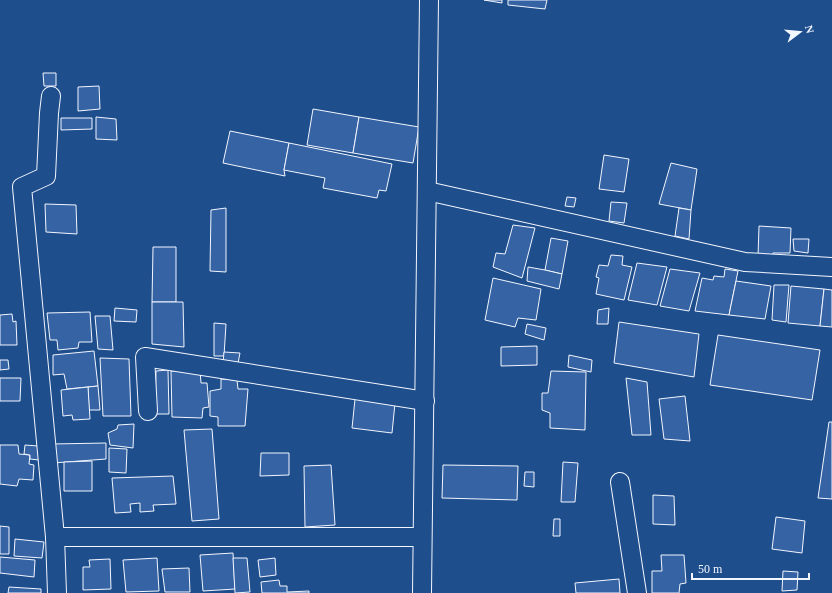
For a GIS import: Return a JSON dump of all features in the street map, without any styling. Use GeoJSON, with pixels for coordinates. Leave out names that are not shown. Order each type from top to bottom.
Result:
{"type":"FeatureCollection","features":[{"type":"Feature","properties":{"kind":"street"},"geometry":{"type":"LineString","coordinates":[[422,593],[429,0]]}},
{"type":"Feature","properties":{"kind":"street"},"geometry":{"type":"LineString","coordinates":[[51,96],[46,176],[22,187],[55,537],[57,593]]}},
{"type":"Feature","properties":{"kind":"street"},"geometry":{"type":"LineString","coordinates":[[427,191],[745,262],[832,267]]}},
{"type":"Feature","properties":{"kind":"street"},"geometry":{"type":"LineString","coordinates":[[148,411],[145,357],[424,401]]}},
{"type":"Feature","properties":{"kind":"street"},"geometry":{"type":"LineString","coordinates":[[620,482],[637,593]]}},
{"type":"Feature","properties":{"kind":"street"},"geometry":{"type":"LineString","coordinates":[[55,537],[422,537]]}},
{"type":"Feature","properties":{"kind":"building"},"geometry":{"type":"Polygon","coordinates":[[[484,0],[502,0],[502,3],[484,0]]]}},
{"type":"Feature","properties":{"kind":"building"},"geometry":{"type":"Polygon","coordinates":[[[508,0],[547,0],[545,9],[508,5],[508,0]]]}},
{"type":"Feature","properties":{"kind":"building"},"geometry":{"type":"Polygon","coordinates":[[[43,73],[56,73],[56,86],[44,86],[43,73]]]}},
{"type":"Feature","properties":{"kind":"building"},"geometry":{"type":"Polygon","coordinates":[[[99,86],[100,109],[78,111],[78,87],[99,86]]]}},
{"type":"Feature","properties":{"kind":"building"},"geometry":{"type":"Polygon","coordinates":[[[313,109],[359,117],[353,153],[307,145],[313,109]]]}},
{"type":"Feature","properties":{"kind":"building"},"geometry":{"type":"Polygon","coordinates":[[[96,117],[116,119],[117,140],[96,139],[96,117]]]}},
{"type":"Feature","properties":{"kind":"building"},"geometry":{"type":"Polygon","coordinates":[[[359,117],[419,127],[413,163],[353,153],[359,117]]]}},
{"type":"Feature","properties":{"kind":"building"},"geometry":{"type":"Polygon","coordinates":[[[61,118],[92,118],[92,129],[61,130],[61,118]]]}},
{"type":"Feature","properties":{"kind":"building"},"geometry":{"type":"Polygon","coordinates":[[[230,131],[289,143],[284,170],[285,176],[223,163],[230,131]]]}},
{"type":"Feature","properties":{"kind":"building"},"geometry":{"type":"Polygon","coordinates":[[[289,143],[392,164],[386,191],[379,190],[377,198],[323,188],[325,178],[284,170],[289,143]]]}},
{"type":"Feature","properties":{"kind":"building"},"geometry":{"type":"Polygon","coordinates":[[[604,155],[629,159],[624,192],[599,189],[604,155]]]}},
{"type":"Feature","properties":{"kind":"building"},"geometry":{"type":"Polygon","coordinates":[[[671,163],[697,169],[691,210],[659,204],[671,163]]]}},
{"type":"Feature","properties":{"kind":"building"},"geometry":{"type":"Polygon","coordinates":[[[567,197],[576,198],[574,207],[565,206],[567,197]]]}},
{"type":"Feature","properties":{"kind":"building"},"geometry":{"type":"Polygon","coordinates":[[[611,202],[627,203],[624,223],[609,221],[611,202]]]}},
{"type":"Feature","properties":{"kind":"building"},"geometry":{"type":"Polygon","coordinates":[[[45,204],[76,205],[77,234],[46,232],[45,204]]]}},
{"type":"Feature","properties":{"kind":"building"},"geometry":{"type":"Polygon","coordinates":[[[226,208],[226,272],[210,271],[211,210],[226,208]]]}},
{"type":"Feature","properties":{"kind":"building"},"geometry":{"type":"Polygon","coordinates":[[[679,208],[691,210],[689,239],[675,236],[679,208]]]}},
{"type":"Feature","properties":{"kind":"building"},"geometry":{"type":"Polygon","coordinates":[[[513,225],[535,228],[522,278],[493,267],[496,253],[505,254],[513,225]]]}},
{"type":"Feature","properties":{"kind":"building"},"geometry":{"type":"Polygon","coordinates":[[[759,226],[791,228],[790,253],[773,253],[772,258],[758,257],[759,226]]]}},
{"type":"Feature","properties":{"kind":"building"},"geometry":{"type":"Polygon","coordinates":[[[551,238],[568,241],[562,274],[545,270],[551,238]]]}},
{"type":"Feature","properties":{"kind":"building"},"geometry":{"type":"Polygon","coordinates":[[[793,239],[809,239],[808,253],[794,251],[793,239]]]}},
{"type":"Feature","properties":{"kind":"building"},"geometry":{"type":"Polygon","coordinates":[[[153,247],[176,247],[176,302],[152,302],[153,247]]]}},
{"type":"Feature","properties":{"kind":"building"},"geometry":{"type":"Polygon","coordinates":[[[611,255],[623,256],[622,265],[632,267],[624,300],[596,294],[599,278],[596,277],[599,265],[608,266],[611,255]]]}},
{"type":"Feature","properties":{"kind":"building"},"geometry":{"type":"Polygon","coordinates":[[[637,263],[667,267],[657,305],[628,300],[637,263]]]}},
{"type":"Feature","properties":{"kind":"building"},"geometry":{"type":"Polygon","coordinates":[[[528,267],[562,274],[559,289],[527,281],[528,267]]]}},
{"type":"Feature","properties":{"kind":"building"},"geometry":{"type":"Polygon","coordinates":[[[670,269],[700,273],[689,311],[660,306],[670,269]]]}},
{"type":"Feature","properties":{"kind":"building"},"geometry":{"type":"Polygon","coordinates":[[[725,269],[738,271],[729,315],[695,311],[702,278],[713,280],[714,276],[724,277],[725,269]]]}},
{"type":"Feature","properties":{"kind":"building"},"geometry":{"type":"Polygon","coordinates":[[[493,278],[541,289],[536,320],[518,318],[515,327],[485,320],[493,278]]]}},
{"type":"Feature","properties":{"kind":"building"},"geometry":{"type":"Polygon","coordinates":[[[736,281],[771,286],[765,319],[729,315],[736,281]]]}},
{"type":"Feature","properties":{"kind":"building"},"geometry":{"type":"Polygon","coordinates":[[[774,285],[789,285],[786,322],[772,320],[774,285]]]}},
{"type":"Feature","properties":{"kind":"building"},"geometry":{"type":"Polygon","coordinates":[[[791,286],[824,289],[820,326],[788,323],[791,286]]]}},
{"type":"Feature","properties":{"kind":"building"},"geometry":{"type":"Polygon","coordinates":[[[824,289],[832,290],[832,327],[820,326],[824,289]]]}},
{"type":"Feature","properties":{"kind":"building"},"geometry":{"type":"Polygon","coordinates":[[[152,302],[183,302],[184,347],[152,344],[152,302]]]}},
{"type":"Feature","properties":{"kind":"building"},"geometry":{"type":"Polygon","coordinates":[[[115,308],[137,310],[136,322],[114,321],[115,308]]]}},
{"type":"Feature","properties":{"kind":"building"},"geometry":{"type":"Polygon","coordinates":[[[609,308],[608,324],[597,324],[598,310],[609,308]]]}},
{"type":"Feature","properties":{"kind":"building"},"geometry":{"type":"Polygon","coordinates":[[[90,312],[92,342],[79,342],[78,348],[58,350],[57,340],[50,340],[47,313],[90,312]]]}},
{"type":"Feature","properties":{"kind":"building"},"geometry":{"type":"Polygon","coordinates":[[[12,314],[13,322],[16,321],[17,345],[0,345],[0,315],[12,314]]]}},
{"type":"Feature","properties":{"kind":"building"},"geometry":{"type":"Polygon","coordinates":[[[95,316],[110,316],[113,350],[98,349],[95,316]]]}},
{"type":"Feature","properties":{"kind":"building"},"geometry":{"type":"Polygon","coordinates":[[[619,322],[699,334],[694,377],[614,363],[619,322]]]}},
{"type":"Feature","properties":{"kind":"building"},"geometry":{"type":"Polygon","coordinates":[[[214,323],[226,324],[224,356],[214,356],[214,323]]]}},
{"type":"Feature","properties":{"kind":"building"},"geometry":{"type":"Polygon","coordinates":[[[527,324],[546,328],[544,340],[525,334],[527,324]]]}},
{"type":"Feature","properties":{"kind":"building"},"geometry":{"type":"Polygon","coordinates":[[[718,335],[820,350],[812,400],[710,385],[718,335]]]}},
{"type":"Feature","properties":{"kind":"building"},"geometry":{"type":"Polygon","coordinates":[[[537,346],[537,365],[501,366],[501,347],[537,346]]]}},
{"type":"Feature","properties":{"kind":"building"},"geometry":{"type":"Polygon","coordinates":[[[94,351],[98,386],[67,389],[64,374],[53,375],[53,355],[94,351]]]}},
{"type":"Feature","properties":{"kind":"building"},"geometry":{"type":"Polygon","coordinates":[[[224,352],[240,353],[238,363],[223,363],[224,352]]]}},
{"type":"Feature","properties":{"kind":"building"},"geometry":{"type":"Polygon","coordinates":[[[569,355],[592,360],[591,372],[568,367],[569,355]]]}},
{"type":"Feature","properties":{"kind":"building"},"geometry":{"type":"Polygon","coordinates":[[[100,358],[129,359],[131,416],[103,416],[100,358]]]}},
{"type":"Feature","properties":{"kind":"building"},"geometry":{"type":"Polygon","coordinates":[[[0,360],[8,360],[9,369],[0,370],[0,360]]]}},
{"type":"Feature","properties":{"kind":"building"},"geometry":{"type":"Polygon","coordinates":[[[168,370],[169,414],[155,414],[156,371],[168,370]]]}},
{"type":"Feature","properties":{"kind":"building"},"geometry":{"type":"Polygon","coordinates":[[[200,370],[201,383],[207,383],[209,407],[203,408],[202,418],[172,417],[171,371],[200,370]]]}},
{"type":"Feature","properties":{"kind":"building"},"geometry":{"type":"Polygon","coordinates":[[[551,371],[586,372],[585,430],[550,428],[550,413],[542,410],[542,393],[548,393],[551,371]]]}},
{"type":"Feature","properties":{"kind":"building"},"geometry":{"type":"Polygon","coordinates":[[[0,378],[21,378],[20,401],[0,401],[0,378]]]}},
{"type":"Feature","properties":{"kind":"building"},"geometry":{"type":"Polygon","coordinates":[[[626,378],[647,382],[651,435],[632,435],[626,378]]]}},
{"type":"Feature","properties":{"kind":"building"},"geometry":{"type":"Polygon","coordinates":[[[221,379],[237,380],[238,389],[248,389],[245,426],[218,426],[218,417],[210,416],[210,391],[221,389],[221,379]]]}},
{"type":"Feature","properties":{"kind":"building"},"geometry":{"type":"Polygon","coordinates":[[[98,386],[100,410],[89,410],[88,387],[98,386]]]}},
{"type":"Feature","properties":{"kind":"building"},"geometry":{"type":"Polygon","coordinates":[[[88,387],[90,419],[73,420],[72,415],[63,416],[61,390],[88,387]]]}},
{"type":"Feature","properties":{"kind":"building"},"geometry":{"type":"Polygon","coordinates":[[[685,396],[690,441],[664,439],[659,399],[685,396]]]}},
{"type":"Feature","properties":{"kind":"building"},"geometry":{"type":"Polygon","coordinates":[[[355,399],[395,403],[392,433],[352,428],[355,399]]]}},
{"type":"Feature","properties":{"kind":"building"},"geometry":{"type":"Polygon","coordinates":[[[829,422],[832,422],[832,499],[818,498],[829,422]]]}},
{"type":"Feature","properties":{"kind":"building"},"geometry":{"type":"Polygon","coordinates":[[[134,424],[133,448],[110,445],[108,433],[117,429],[118,425],[134,424]]]}},
{"type":"Feature","properties":{"kind":"building"},"geometry":{"type":"Polygon","coordinates":[[[212,429],[219,519],[192,521],[184,430],[212,429]]]}},
{"type":"Feature","properties":{"kind":"building"},"geometry":{"type":"Polygon","coordinates":[[[106,443],[106,459],[53,463],[52,444],[106,443]]]}},
{"type":"Feature","properties":{"kind":"building"},"geometry":{"type":"Polygon","coordinates":[[[0,445],[18,445],[19,454],[30,455],[29,464],[34,465],[33,480],[19,479],[17,486],[0,484],[0,445]]]}},
{"type":"Feature","properties":{"kind":"building"},"geometry":{"type":"Polygon","coordinates":[[[25,445],[38,446],[39,460],[30,459],[30,455],[24,454],[25,445]]]}},
{"type":"Feature","properties":{"kind":"building"},"geometry":{"type":"Polygon","coordinates":[[[109,448],[127,449],[126,473],[109,472],[109,448]]]}},
{"type":"Feature","properties":{"kind":"building"},"geometry":{"type":"Polygon","coordinates":[[[261,453],[289,453],[289,475],[260,476],[261,453]]]}},
{"type":"Feature","properties":{"kind":"building"},"geometry":{"type":"Polygon","coordinates":[[[92,461],[92,491],[64,491],[64,462],[92,461]]]}},
{"type":"Feature","properties":{"kind":"building"},"geometry":{"type":"Polygon","coordinates":[[[563,462],[578,463],[575,502],[561,502],[563,462]]]}},
{"type":"Feature","properties":{"kind":"building"},"geometry":{"type":"Polygon","coordinates":[[[331,465],[335,525],[305,527],[304,466],[331,465]]]}},
{"type":"Feature","properties":{"kind":"building"},"geometry":{"type":"Polygon","coordinates":[[[443,465],[518,466],[517,500],[442,498],[443,465]]]}},
{"type":"Feature","properties":{"kind":"building"},"geometry":{"type":"Polygon","coordinates":[[[525,472],[534,472],[534,487],[524,486],[525,472]]]}},
{"type":"Feature","properties":{"kind":"building"},"geometry":{"type":"Polygon","coordinates":[[[173,476],[176,504],[153,505],[154,511],[140,512],[140,503],[130,504],[131,512],[115,513],[112,478],[173,476]]]}},
{"type":"Feature","properties":{"kind":"building"},"geometry":{"type":"Polygon","coordinates":[[[653,495],[674,496],[675,525],[653,524],[653,495]]]}},
{"type":"Feature","properties":{"kind":"building"},"geometry":{"type":"Polygon","coordinates":[[[776,517],[805,521],[802,553],[772,549],[776,517]]]}},
{"type":"Feature","properties":{"kind":"building"},"geometry":{"type":"Polygon","coordinates":[[[554,519],[560,519],[560,536],[553,536],[554,519]]]}},
{"type":"Feature","properties":{"kind":"building"},"geometry":{"type":"Polygon","coordinates":[[[0,526],[9,527],[9,554],[0,554],[0,526]]]}},
{"type":"Feature","properties":{"kind":"building"},"geometry":{"type":"Polygon","coordinates":[[[15,539],[44,542],[42,558],[14,556],[15,539]]]}},
{"type":"Feature","properties":{"kind":"building"},"geometry":{"type":"Polygon","coordinates":[[[233,553],[235,589],[203,591],[200,555],[233,553]]]}},
{"type":"Feature","properties":{"kind":"building"},"geometry":{"type":"Polygon","coordinates":[[[661,555],[684,555],[686,583],[680,584],[679,593],[652,593],[652,571],[662,571],[661,555]]]}},
{"type":"Feature","properties":{"kind":"building"},"geometry":{"type":"Polygon","coordinates":[[[0,557],[35,560],[34,577],[0,573],[0,557]]]}},
{"type":"Feature","properties":{"kind":"building"},"geometry":{"type":"Polygon","coordinates":[[[157,558],[159,591],[126,592],[123,560],[157,558]]]}},
{"type":"Feature","properties":{"kind":"building"},"geometry":{"type":"Polygon","coordinates":[[[233,558],[247,558],[250,592],[235,593],[233,558]]]}},
{"type":"Feature","properties":{"kind":"building"},"geometry":{"type":"Polygon","coordinates":[[[275,558],[276,575],[260,577],[258,560],[275,558]]]}},
{"type":"Feature","properties":{"kind":"building"},"geometry":{"type":"Polygon","coordinates":[[[110,559],[111,589],[83,590],[83,567],[90,567],[89,560],[110,559]]]}},
{"type":"Feature","properties":{"kind":"building"},"geometry":{"type":"Polygon","coordinates":[[[189,568],[190,592],[165,592],[162,569],[189,568]]]}},
{"type":"Feature","properties":{"kind":"building"},"geometry":{"type":"Polygon","coordinates":[[[783,571],[798,572],[797,590],[782,591],[783,571]]]}},
{"type":"Feature","properties":{"kind":"building"},"geometry":{"type":"Polygon","coordinates":[[[619,579],[620,593],[576,593],[575,583],[619,579]]]}},
{"type":"Feature","properties":{"kind":"building"},"geometry":{"type":"Polygon","coordinates":[[[279,580],[280,586],[287,586],[287,592],[309,591],[309,593],[262,593],[261,582],[279,580]]]}},
{"type":"Feature","properties":{"kind":"building"},"geometry":{"type":"Polygon","coordinates":[[[9,587],[41,589],[41,593],[8,593],[9,587]]]}}]}
